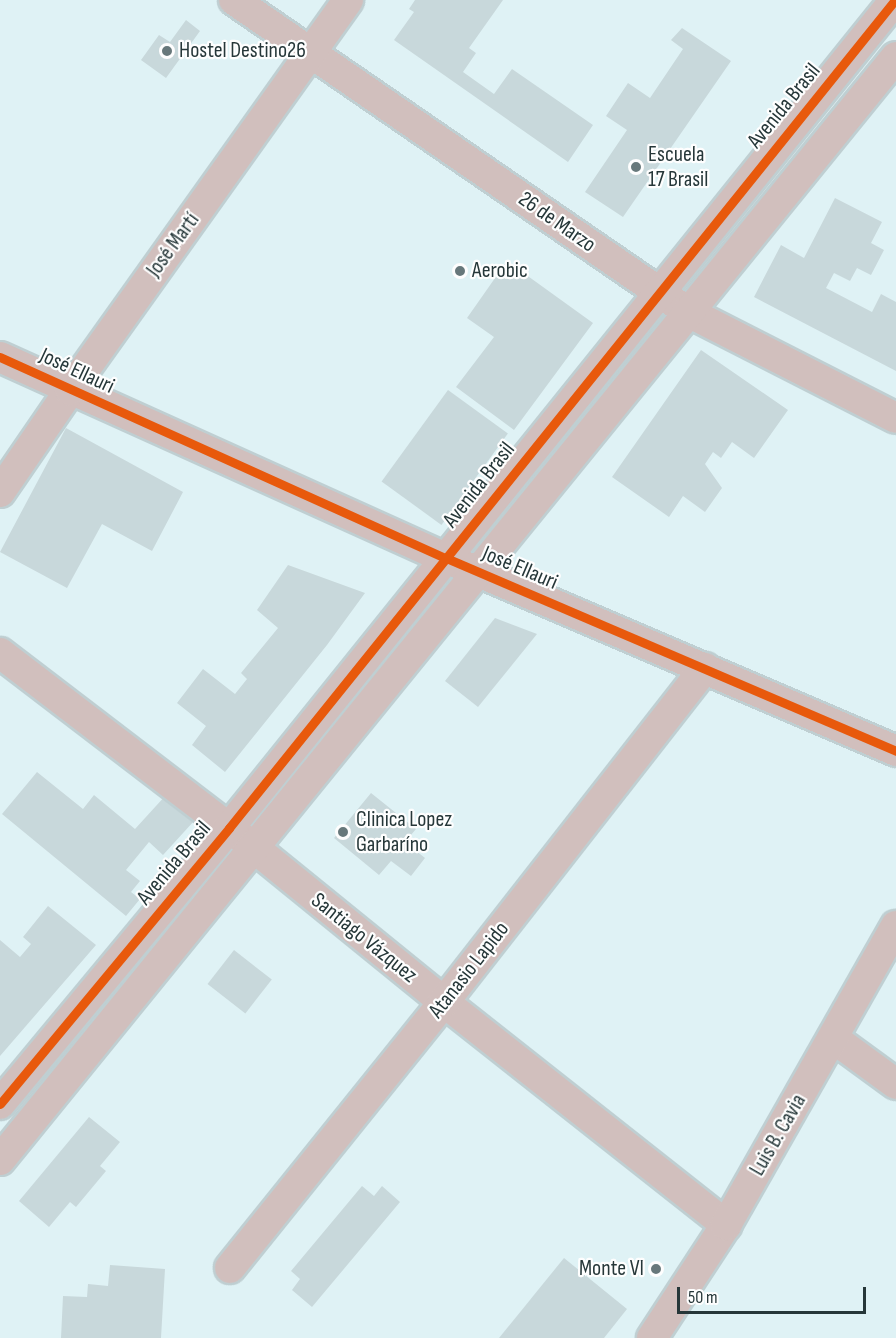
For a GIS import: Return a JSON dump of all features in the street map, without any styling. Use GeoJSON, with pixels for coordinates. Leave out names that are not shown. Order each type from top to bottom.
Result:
{"type":"FeatureCollection","features":[{"type":"Feature","properties":{"kind":"street","name":"26 de Marzo"},"geometry":{"type":"LineString","coordinates":[[234,0],[688,312],[896,418]]}},
{"type":"Feature","properties":{"kind":"street","name":"José Martí"},"geometry":{"type":"LineString","coordinates":[[0,492],[348,0]]}},
{"type":"Feature","properties":{"kind":"street","name":"Avenida Brasil"},"geometry":{"type":"LineString","coordinates":[[0,1104],[229,828],[895,0]]}},
{"type":"Feature","properties":{"kind":"street"},"geometry":{"type":"LineString","coordinates":[[0,1160],[181,938],[252,846],[896,57]]}},
{"type":"Feature","properties":{"kind":"street","name":"José Ellauri"},"geometry":{"type":"LineString","coordinates":[[0,357],[446,558],[896,751]]}},
{"type":"Feature","properties":{"kind":"street","name":"Santiago Vázquez"},"geometry":{"type":"LineString","coordinates":[[0,653],[252,846],[726,1226]]}},
{"type":"Feature","properties":{"kind":"street","name":"Atanasio Lapido"},"geometry":{"type":"LineString","coordinates":[[230,1268],[444,1002],[705,668]]}},
{"type":"Feature","properties":{"kind":"street","name":"Luis B. Cavia"},"geometry":{"type":"LineString","coordinates":[[652,1338],[726,1226],[896,926]]}},
{"type":"Feature","properties":{"kind":"street"},"geometry":{"type":"LineString","coordinates":[[833,1038],[896,1084]]}},
{"type":"Feature","properties":{"kind":"building"},"geometry":{"type":"Polygon","coordinates":[[[415,0],[503,0],[469,48],[476,53],[463,72],[494,94],[512,69],[593,125],[568,162],[394,40],[414,12],[409,9],[415,0]]]}},
{"type":"Feature","properties":{"kind":"building","name":"Hostel Destino26"},"geometry":{"type":"Polygon","coordinates":[[[186,20],[200,31],[166,78],[141,60],[159,35],[170,42],[186,20]]]}},
{"type":"Feature","properties":{"kind":"building"},"geometry":{"type":"Polygon","coordinates":[[[682,28],[731,61],[623,217],[585,192],[627,130],[606,116],[628,83],[650,98],[683,49],[671,40],[682,28]]]}},
{"type":"Feature","properties":{"kind":"building"},"geometry":{"type":"Polygon","coordinates":[[[835,198],[882,222],[871,243],[884,250],[871,275],[857,268],[850,281],[834,273],[826,288],[872,312],[881,294],[896,302],[896,371],[754,297],[781,245],[804,258],[835,198]]]}},
{"type":"Feature","properties":{"kind":"building"},"geometry":{"type":"Polygon","coordinates":[[[507,261],[593,323],[514,430],[456,387],[494,337],[467,318],[507,261]]]}},
{"type":"Feature","properties":{"kind":"building"},"geometry":{"type":"Polygon","coordinates":[[[701,350],[788,410],[754,458],[732,442],[721,458],[713,452],[705,464],[722,488],[705,512],[683,496],[669,517],[612,477],[701,350]]]}},
{"type":"Feature","properties":{"kind":"building"},"geometry":{"type":"Polygon","coordinates":[[[448,390],[508,433],[441,525],[382,481],[448,390]]]}},
{"type":"Feature","properties":{"kind":"building"},"geometry":{"type":"Polygon","coordinates":[[[66,428],[183,492],[152,551],[102,524],[67,588],[0,552],[66,428]]]}},
{"type":"Feature","properties":{"kind":"building"},"geometry":{"type":"Polygon","coordinates":[[[288,565],[365,593],[327,645],[225,772],[192,745],[206,726],[177,703],[203,669],[235,694],[247,679],[241,673],[278,628],[257,610],[288,565]]]}},
{"type":"Feature","properties":{"kind":"building"},"geometry":{"type":"Polygon","coordinates":[[[495,618],[537,634],[478,707],[445,681],[495,618]]]}},
{"type":"Feature","properties":{"kind":"building"},"geometry":{"type":"Polygon","coordinates":[[[37,772],[83,809],[94,795],[135,829],[166,795],[194,821],[163,855],[149,842],[126,870],[140,881],[131,892],[140,899],[126,916],[2,814],[37,772]]]}},
{"type":"Feature","properties":{"kind":"building"},"geometry":{"type":"Polygon","coordinates":[[[371,793],[416,829],[405,842],[425,858],[411,876],[391,861],[379,875],[334,838],[371,793]]]}},
{"type":"Feature","properties":{"kind":"building"},"geometry":{"type":"Polygon","coordinates":[[[48,906],[96,945],[0,1056],[0,940],[20,957],[31,944],[23,937],[48,906]]]}},
{"type":"Feature","properties":{"kind":"building"},"geometry":{"type":"Polygon","coordinates":[[[234,950],[272,980],[245,1013],[208,984],[234,950]]]}},
{"type":"Feature","properties":{"kind":"building"},"geometry":{"type":"Polygon","coordinates":[[[89,1117],[120,1142],[100,1166],[106,1171],[76,1207],[70,1202],[49,1227],[19,1201],[89,1117]]]}},
{"type":"Feature","properties":{"kind":"building"},"geometry":{"type":"Polygon","coordinates":[[[362,1186],[374,1196],[382,1186],[400,1202],[312,1307],[292,1290],[300,1279],[291,1271],[362,1186]]]}},
{"type":"Feature","properties":{"kind":"building"},"geometry":{"type":"Polygon","coordinates":[[[564,1258],[627,1309],[604,1338],[499,1338],[564,1258]]]}},
{"type":"Feature","properties":{"kind":"building"},"geometry":{"type":"Polygon","coordinates":[[[110,1265],[165,1269],[161,1338],[61,1338],[63,1296],[87,1297],[88,1284],[108,1286],[110,1265]]]}},
{"type":"Feature","properties":{"kind":"cycle path"},"geometry":{"type":"LineString","coordinates":[[0,1104],[229,828],[895,0]]}},
{"type":"Feature","properties":{"kind":"cycle path"},"geometry":{"type":"LineString","coordinates":[[0,357],[446,558],[896,751]]}},
{"type":"Feature","properties":{"kind":"place","name":"Hostel Destino26"},"geometry":{"type":"Point","coordinates":[167,51]}},
{"type":"Feature","properties":{"kind":"place","name":"Escuela 17 Brasil"},"geometry":{"type":"Point","coordinates":[636,167]}},
{"type":"Feature","properties":{"kind":"place","name":"Aerobic"},"geometry":{"type":"Point","coordinates":[460,271]}},
{"type":"Feature","properties":{"kind":"place","name":"Clinica Lopez Garbaríno"},"geometry":{"type":"Point","coordinates":[343,832]}},
{"type":"Feature","properties":{"kind":"place","name":"Monte VI"},"geometry":{"type":"Point","coordinates":[656,1269]}}]}
